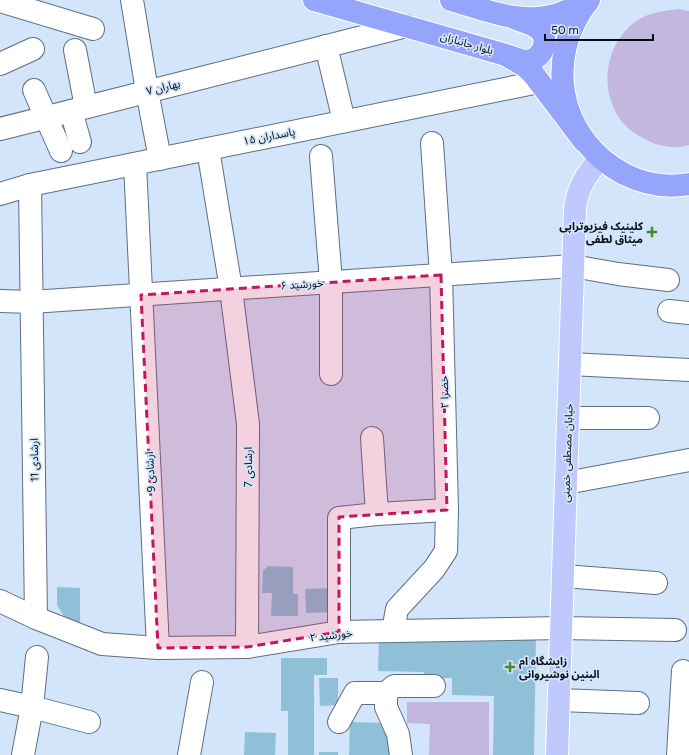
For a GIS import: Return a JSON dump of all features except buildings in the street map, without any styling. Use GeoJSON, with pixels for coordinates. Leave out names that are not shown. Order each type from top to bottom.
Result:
{"type":"FeatureCollection","features":[{"type":"Feature","properties":{"kind":"highway","name":"بلوار جانبازان"},"geometry":{"type":"LineString","coordinates":[[314,0],[500,53],[512,58],[526,67],[584,141]]}},
{"type":"Feature","properties":{"kind":"highway"},"geometry":{"type":"LineString","coordinates":[[451,0],[514,18],[537,27],[544,36],[544,48],[536,58],[524,61],[500,53]]}},
{"type":"Feature","properties":{"kind":"highway"},"geometry":{"type":"LineString","coordinates":[[514,18],[552,16],[569,10],[588,0]]}},
{"type":"Feature","properties":{"kind":"highway"},"geometry":{"type":"LineString","coordinates":[[588,0],[574,21],[568,37],[562,71],[563,89],[568,111],[578,132],[584,141],[600,158],[618,171],[639,180],[661,185],[689,184]]}},
{"type":"Feature","properties":{"kind":"main road","name":"خیابان مصطفی خمینی"},"geometry":{"type":"LineString","coordinates":[[557,755],[576,198],[584,178],[600,158]]}},
{"type":"Feature","properties":{"kind":"street"},"geometry":{"type":"LineString","coordinates":[[132,0],[160,159]]}},
{"type":"Feature","properties":{"kind":"street"},"geometry":{"type":"LineString","coordinates":[[0,1],[94,29]]}},
{"type":"Feature","properties":{"kind":"street","name":"بهاران ۷"},"geometry":{"type":"LineString","coordinates":[[0,128],[406,26]]}},
{"type":"Feature","properties":{"kind":"street"},"geometry":{"type":"LineString","coordinates":[[326,46],[344,121]]}},
{"type":"Feature","properties":{"kind":"street"},"geometry":{"type":"LineString","coordinates":[[0,64],[33,48]]}},
{"type":"Feature","properties":{"kind":"street"},"geometry":{"type":"LineString","coordinates":[[75,50],[80,142]]}},
{"type":"Feature","properties":{"kind":"street","name":"پاسداران ۱۵"},"geometry":{"type":"LineString","coordinates":[[0,194],[30,185],[539,82]]}},
{"type":"Feature","properties":{"kind":"street"},"geometry":{"type":"LineString","coordinates":[[34,90],[61,151]]}},
{"type":"Feature","properties":{"kind":"street","name":"خضرا ۲"},"geometry":{"type":"LineString","coordinates":[[393,630],[397,609],[434,569],[446,551],[447,510],[441,275],[432,143]]}},
{"type":"Feature","properties":{"kind":"street","name":"ارشادی 7"},"geometry":{"type":"LineString","coordinates":[[208,149],[230,289],[248,424],[247,647]]}},
{"type":"Feature","properties":{"kind":"street"},"geometry":{"type":"LineString","coordinates":[[321,156],[331,282],[330,374]]}},
{"type":"Feature","properties":{"kind":"street","name":"ارشادی 9"},"geometry":{"type":"LineString","coordinates":[[135,164],[158,648]]}},
{"type":"Feature","properties":{"kind":"street","name":"ارشادی 11"},"geometry":{"type":"LineString","coordinates":[[30,185],[36,618]]}},
{"type":"Feature","properties":{"kind":"street","name":"خورشید ۶"},"geometry":{"type":"LineString","coordinates":[[0,301],[32,302],[573,266],[618,274],[668,280]]}},
{"type":"Feature","properties":{"kind":"street"},"geometry":{"type":"LineString","coordinates":[[570,364],[689,370]]}},
{"type":"Feature","properties":{"kind":"street"},"geometry":{"type":"LineString","coordinates":[[568,418],[648,418]]}},
{"type":"Feature","properties":{"kind":"street"},"geometry":{"type":"LineString","coordinates":[[372,438],[377,514]]}},
{"type":"Feature","properties":{"kind":"street"},"geometry":{"type":"LineString","coordinates":[[566,483],[689,460]]}},
{"type":"Feature","properties":{"kind":"street"},"geometry":{"type":"LineString","coordinates":[[339,632],[339,518],[447,510]]}},
{"type":"Feature","properties":{"kind":"street"},"geometry":{"type":"LineString","coordinates":[[563,576],[656,583]]}},
{"type":"Feature","properties":{"kind":"street","name":"خورشید ۲"},"geometry":{"type":"LineString","coordinates":[[0,601],[36,618],[102,644],[158,648],[247,647],[339,632],[393,630],[561,628],[675,630]]}},
{"type":"Feature","properties":{"kind":"street"},"geometry":{"type":"LineString","coordinates":[[24,755],[32,707],[37,657]]}},
{"type":"Feature","properties":{"kind":"street"},"geometry":{"type":"LineString","coordinates":[[678,755],[683,671]]}},
{"type":"Feature","properties":{"kind":"street"},"geometry":{"type":"LineString","coordinates":[[190,755],[202,682]]}},
{"type":"Feature","properties":{"kind":"street"},"geometry":{"type":"LineString","coordinates":[[339,722],[355,693],[386,693],[394,686],[434,686]]}},
{"type":"Feature","properties":{"kind":"street"},"geometry":{"type":"LineString","coordinates":[[386,693],[386,707],[398,734],[401,755]]}},
{"type":"Feature","properties":{"kind":"street"},"geometry":{"type":"LineString","coordinates":[[0,700],[89,722]]}},
{"type":"Feature","properties":{"kind":"street"},"geometry":{"type":"LineString","coordinates":[[559,700],[638,703]]}},
{"type":"Feature","properties":{"kind":"highlighted area"},"geometry":{"type":"Polygon","coordinates":[[[441,275],[447,510],[339,517],[339,632],[247,647],[158,648],[141,295],[441,275]]]}},
{"type":"Feature","properties":{"kind":"shaded area"},"geometry":{"type":"Polygon","coordinates":[[[679,9],[689,11],[689,145],[671,147],[657,144],[641,137],[623,123],[615,111],[610,97],[608,70],[611,56],[617,43],[635,22],[651,14],[679,9]]]}},
{"type":"Feature","properties":{"kind":"shaded area"},"geometry":{"type":"Polygon","coordinates":[[[407,702],[489,702],[489,755],[429,755],[430,724],[407,723],[407,702]]]}},
{"type":"Feature","properties":{"kind":"place","name":"کلینیک فیزیوتراپی میثاق لطفی"},"geometry":{"type":"Point","coordinates":[652,232]}},
{"type":"Feature","properties":{"kind":"place","name":"زایشگاه ام البنین نوشیروانی"},"geometry":{"type":"Point","coordinates":[510,667]}}]}
